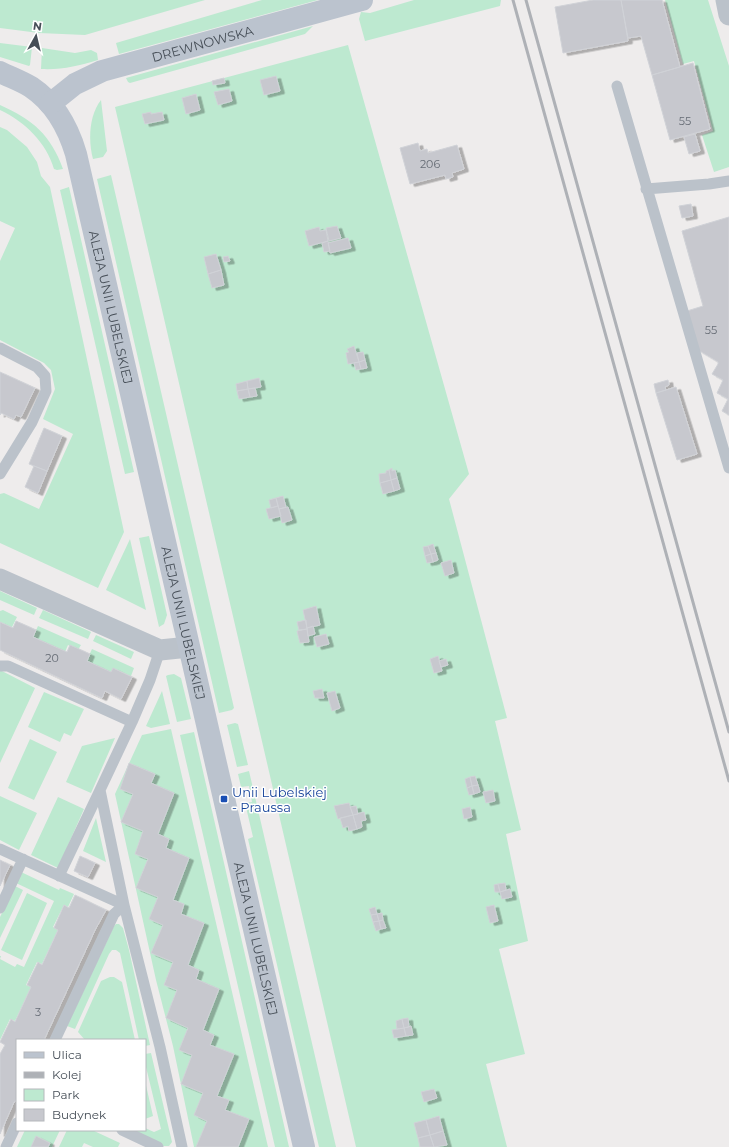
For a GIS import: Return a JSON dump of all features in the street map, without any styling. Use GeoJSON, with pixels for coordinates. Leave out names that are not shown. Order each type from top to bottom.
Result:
{"type":"FeatureCollection","features":[{"type":"Feature","properties":{"kind":"street","name":"DREWNOWSKA"},"geometry":{"type":"LineString","coordinates":[[50,104],[75,84],[102,71],[362,0]]}},
{"type":"Feature","properties":{"kind":"street"},"geometry":{"type":"LineString","coordinates":[[726,0],[729,15]]}},
{"type":"Feature","properties":{"kind":"street","name":"ALEJA UNII LUBELSKIEJ"},"geometry":{"type":"LineString","coordinates":[[0,72],[30,87],[50,104],[65,124],[76,154],[304,1147]]}},
{"type":"Feature","properties":{"kind":"street"},"geometry":{"type":"LineString","coordinates":[[0,579],[160,650],[190,646]]}},
{"type":"Feature","properties":{"kind":"lane"},"geometry":{"type":"LineString","coordinates":[[617,86],[729,468]]}},
{"type":"Feature","properties":{"kind":"lane"},"geometry":{"type":"LineString","coordinates":[[646,189],[729,181]]}},
{"type":"Feature","properties":{"kind":"lane"},"geometry":{"type":"LineString","coordinates":[[0,348],[37,367],[45,376],[46,391],[32,422],[0,474]]}},
{"type":"Feature","properties":{"kind":"lane"},"geometry":{"type":"LineString","coordinates":[[59,876],[132,722],[150,680],[160,650]]}},
{"type":"Feature","properties":{"kind":"lane"},"geometry":{"type":"LineString","coordinates":[[0,666],[8,666],[132,722]]}},
{"type":"Feature","properties":{"kind":"lane"},"geometry":{"type":"LineString","coordinates":[[100,790],[124,905],[160,1047],[182,1147]]}},
{"type":"Feature","properties":{"kind":"lane"},"geometry":{"type":"LineString","coordinates":[[0,849],[124,905]]}},
{"type":"Feature","properties":{"kind":"lane"},"geometry":{"type":"LineString","coordinates":[[0,908],[24,859]]}},
{"type":"Feature","properties":{"kind":"lane"},"geometry":{"type":"LineString","coordinates":[[55,1039],[114,914],[124,905]]}},
{"type":"Feature","properties":{"kind":"lane"},"geometry":{"type":"LineString","coordinates":[[6,1147],[16,1125]]}},
{"type":"Feature","properties":{"kind":"lane"},"geometry":{"type":"LineString","coordinates":[[124,1131],[158,1147]]}},
{"type":"Feature","properties":{"kind":"green space"},"geometry":{"type":"Polygon","coordinates":[[[0,0],[205,0],[85,35],[39,33],[0,28],[0,0]]]}},
{"type":"Feature","properties":{"kind":"green space"},"geometry":{"type":"Polygon","coordinates":[[[262,0],[318,0],[119,54],[116,43],[262,0]]]}},
{"type":"Feature","properties":{"kind":"green space"},"geometry":{"type":"Polygon","coordinates":[[[414,0],[501,0],[500,6],[365,41],[359,19],[361,12],[370,13],[414,0]]]}},
{"type":"Feature","properties":{"kind":"green space"},"geometry":{"type":"Polygon","coordinates":[[[665,0],[708,0],[729,66],[729,167],[714,172],[702,135],[713,131],[694,61],[683,64],[665,0]]]}},
{"type":"Feature","properties":{"kind":"green space"},"geometry":{"type":"Polygon","coordinates":[[[313,26],[305,34],[130,83],[126,78],[313,26]]]}},
{"type":"Feature","properties":{"kind":"green space"},"geometry":{"type":"Polygon","coordinates":[[[0,43],[32,47],[30,65],[29,66],[0,57],[0,43]]]}},
{"type":"Feature","properties":{"kind":"green space"},"geometry":{"type":"Polygon","coordinates":[[[348,45],[469,474],[449,499],[507,718],[495,721],[521,830],[506,834],[528,941],[499,949],[525,1054],[486,1064],[507,1147],[356,1147],[115,107],[348,45]]]}},
{"type":"Feature","properties":{"kind":"green space"},"geometry":{"type":"Polygon","coordinates":[[[42,48],[75,53],[91,50],[97,53],[98,60],[70,67],[41,69],[42,48]]]}},
{"type":"Feature","properties":{"kind":"green space"},"geometry":{"type":"Polygon","coordinates":[[[101,100],[107,151],[103,157],[93,159],[90,144],[91,128],[94,113],[101,100]]]}},
{"type":"Feature","properties":{"kind":"green space"},"geometry":{"type":"Polygon","coordinates":[[[0,105],[22,116],[39,130],[53,147],[63,169],[54,169],[46,150],[40,142],[18,120],[0,110],[0,105]]]}},
{"type":"Feature","properties":{"kind":"green space"},"geometry":{"type":"Polygon","coordinates":[[[0,127],[7,130],[27,147],[37,162],[41,176],[50,187],[124,532],[98,588],[0,543],[0,494],[4,493],[39,509],[73,434],[43,419],[55,389],[51,370],[44,363],[0,340],[0,261],[15,228],[0,221],[0,127]]]}},
{"type":"Feature","properties":{"kind":"green space"},"geometry":{"type":"Polygon","coordinates":[[[111,175],[234,708],[232,710],[219,713],[97,179],[111,175]]]}},
{"type":"Feature","properties":{"kind":"green space"},"geometry":{"type":"Polygon","coordinates":[[[69,187],[134,472],[125,474],[60,190],[69,187]]]}},
{"type":"Feature","properties":{"kind":"green space"},"geometry":{"type":"Polygon","coordinates":[[[149,536],[167,615],[164,624],[159,627],[139,538],[149,536]]]}},
{"type":"Feature","properties":{"kind":"green space"},"geometry":{"type":"Polygon","coordinates":[[[130,539],[146,610],[106,590],[130,539]]]}},
{"type":"Feature","properties":{"kind":"green space"},"geometry":{"type":"Polygon","coordinates":[[[0,591],[37,608],[34,615],[0,600],[0,591]]]}},
{"type":"Feature","properties":{"kind":"green space"},"geometry":{"type":"Polygon","coordinates":[[[3,610],[17,617],[12,627],[0,622],[0,611],[3,610]]]}},
{"type":"Feature","properties":{"kind":"green space"},"geometry":{"type":"Polygon","coordinates":[[[43,610],[91,632],[88,639],[39,618],[43,610]]]}},
{"type":"Feature","properties":{"kind":"green space"},"geometry":{"type":"Polygon","coordinates":[[[38,626],[81,645],[78,650],[68,645],[65,652],[33,637],[38,626]]]}},
{"type":"Feature","properties":{"kind":"green space"},"geometry":{"type":"Polygon","coordinates":[[[96,635],[134,652],[131,659],[93,641],[96,635]]]}},
{"type":"Feature","properties":{"kind":"green space"},"geometry":{"type":"Polygon","coordinates":[[[92,649],[134,668],[131,676],[115,669],[112,674],[86,662],[92,649]]]}},
{"type":"Feature","properties":{"kind":"green space"},"geometry":{"type":"Polygon","coordinates":[[[0,670],[35,688],[0,763],[0,670]]]}},
{"type":"Feature","properties":{"kind":"green space"},"geometry":{"type":"Polygon","coordinates":[[[174,674],[181,678],[191,719],[177,722],[166,676],[174,674]]]}},
{"type":"Feature","properties":{"kind":"green space"},"geometry":{"type":"Polygon","coordinates":[[[162,691],[170,724],[151,728],[146,726],[162,691]]]}},
{"type":"Feature","properties":{"kind":"green space"},"geometry":{"type":"Polygon","coordinates":[[[44,692],[84,709],[71,736],[64,733],[60,742],[28,727],[44,692]]]}},
{"type":"Feature","properties":{"kind":"green space"},"geometry":{"type":"Polygon","coordinates":[[[235,723],[238,724],[248,765],[237,767],[227,725],[235,723]]]}},
{"type":"Feature","properties":{"kind":"green space"},"geometry":{"type":"Polygon","coordinates":[[[171,729],[268,1147],[194,1147],[173,1046],[156,980],[115,794],[142,735],[171,729]]]}},
{"type":"Feature","properties":{"kind":"green space"},"geometry":{"type":"Polygon","coordinates":[[[194,732],[289,1147],[275,1147],[180,735],[194,732]]]}},
{"type":"Feature","properties":{"kind":"green space"},"geometry":{"type":"Polygon","coordinates":[[[115,738],[91,793],[66,782],[82,746],[115,738]]]}},
{"type":"Feature","properties":{"kind":"green space"},"geometry":{"type":"Polygon","coordinates":[[[30,739],[57,752],[34,800],[8,788],[30,739]]]}},
{"type":"Feature","properties":{"kind":"green space"},"geometry":{"type":"Polygon","coordinates":[[[249,771],[336,1147],[319,1147],[248,839],[253,837],[245,803],[252,802],[249,786],[241,787],[238,774],[249,771]]]}},
{"type":"Feature","properties":{"kind":"green space"},"geometry":{"type":"Polygon","coordinates":[[[0,796],[37,813],[19,850],[0,840],[0,796]]]}},
{"type":"Feature","properties":{"kind":"green space"},"geometry":{"type":"Polygon","coordinates":[[[58,797],[84,809],[58,868],[31,855],[58,797]]]}},
{"type":"Feature","properties":{"kind":"green space"},"geometry":{"type":"Polygon","coordinates":[[[96,818],[106,862],[83,851],[96,818]]]}},
{"type":"Feature","properties":{"kind":"green space"},"geometry":{"type":"Polygon","coordinates":[[[21,872],[59,890],[60,888],[74,894],[68,907],[64,905],[53,927],[58,930],[42,964],[37,962],[26,985],[31,987],[15,1021],[10,1019],[0,1040],[0,959],[15,967],[17,964],[24,967],[54,901],[16,883],[21,872]]]}},
{"type":"Feature","properties":{"kind":"green space"},"geometry":{"type":"Polygon","coordinates":[[[15,886],[23,890],[0,938],[0,917],[15,886]]]}},
{"type":"Feature","properties":{"kind":"green space"},"geometry":{"type":"Polygon","coordinates":[[[27,893],[47,903],[22,960],[1,950],[27,893]]]}},
{"type":"Feature","properties":{"kind":"green space"},"geometry":{"type":"Polygon","coordinates":[[[119,924],[123,928],[150,1045],[146,1046],[146,1039],[139,1039],[120,953],[116,950],[112,950],[109,954],[75,1029],[67,1026],[114,926],[119,924]]]}},
{"type":"Feature","properties":{"kind":"green space"},"geometry":{"type":"Polygon","coordinates":[[[114,977],[122,982],[135,1039],[84,1039],[78,1032],[101,981],[114,977]]]}},
{"type":"Feature","properties":{"kind":"green space"},"geometry":{"type":"Polygon","coordinates":[[[151,1053],[172,1142],[169,1146],[163,1146],[131,1131],[146,1131],[146,1128],[154,1132],[161,1129],[146,1067],[146,1054],[151,1053]]]}},
{"type":"Feature","properties":{"kind":"green space"},"geometry":{"type":"Polygon","coordinates":[[[146,1085],[153,1116],[146,1119],[146,1085]]]}},
{"type":"Feature","properties":{"kind":"green space"},"geometry":{"type":"Polygon","coordinates":[[[25,1131],[60,1131],[52,1147],[17,1147],[25,1131]]]}},
{"type":"Feature","properties":{"kind":"green space"},"geometry":{"type":"Polygon","coordinates":[[[67,1131],[94,1131],[120,1143],[118,1147],[93,1147],[84,1143],[82,1147],[59,1147],[67,1131]]]}},
{"type":"Feature","properties":{"kind":"building"},"geometry":{"type":"Polygon","coordinates":[[[593,0],[621,0],[628,41],[563,53],[555,7],[593,0]]]}},
{"type":"Feature","properties":{"kind":"building"},"geometry":{"type":"Polygon","coordinates":[[[621,0],[662,0],[680,67],[652,75],[641,36],[628,38],[621,0]]]}},
{"type":"Feature","properties":{"kind":"building"},"geometry":{"type":"Polygon","coordinates":[[[693,63],[710,129],[670,140],[652,75],[693,63]]]}},
{"type":"Feature","properties":{"kind":"building"},"geometry":{"type":"Polygon","coordinates":[[[276,76],[280,91],[264,95],[260,80],[276,76]]]}},
{"type":"Feature","properties":{"kind":"building"},"geometry":{"type":"Polygon","coordinates":[[[224,78],[225,83],[213,85],[212,81],[224,78]]]}},
{"type":"Feature","properties":{"kind":"building"},"geometry":{"type":"Polygon","coordinates":[[[229,89],[232,101],[218,105],[214,92],[229,89]]]}},
{"type":"Feature","properties":{"kind":"building"},"geometry":{"type":"Polygon","coordinates":[[[196,94],[200,110],[186,114],[182,98],[196,94]]]}},
{"type":"Feature","properties":{"kind":"building"},"geometry":{"type":"Polygon","coordinates":[[[151,112],[151,114],[162,112],[164,120],[145,124],[142,114],[151,112]]]}},
{"type":"Feature","properties":{"kind":"building"},"geometry":{"type":"Polygon","coordinates":[[[695,134],[700,151],[689,154],[684,137],[695,134]]]}},
{"type":"Feature","properties":{"kind":"building"},"geometry":{"type":"Polygon","coordinates":[[[418,143],[420,151],[427,149],[428,153],[457,145],[464,169],[452,173],[453,177],[446,179],[445,175],[410,184],[400,148],[418,143]]]}},
{"type":"Feature","properties":{"kind":"building"},"geometry":{"type":"Polygon","coordinates":[[[691,204],[693,216],[682,218],[679,206],[691,204]]]}},
{"type":"Feature","properties":{"kind":"building"},"geometry":{"type":"Polygon","coordinates":[[[729,217],[729,415],[722,411],[728,399],[717,393],[723,380],[712,374],[718,362],[698,350],[687,311],[703,306],[682,231],[729,217]]]}},
{"type":"Feature","properties":{"kind":"building"},"geometry":{"type":"Polygon","coordinates":[[[337,226],[341,238],[329,241],[326,228],[337,226]]]}},
{"type":"Feature","properties":{"kind":"building"},"geometry":{"type":"Polygon","coordinates":[[[319,227],[320,231],[326,230],[328,241],[309,246],[305,231],[319,227]]]}},
{"type":"Feature","properties":{"kind":"building"},"geometry":{"type":"Polygon","coordinates":[[[348,238],[351,248],[330,253],[328,243],[348,238]]]}},
{"type":"Feature","properties":{"kind":"building"},"geometry":{"type":"Polygon","coordinates":[[[328,241],[330,251],[324,252],[322,243],[328,241]]]}},
{"type":"Feature","properties":{"kind":"building"},"geometry":{"type":"Polygon","coordinates":[[[216,254],[221,270],[208,274],[204,257],[216,254]]]}},
{"type":"Feature","properties":{"kind":"building"},"geometry":{"type":"Polygon","coordinates":[[[228,256],[230,261],[224,262],[223,257],[228,256]]]}},
{"type":"Feature","properties":{"kind":"building"},"geometry":{"type":"Polygon","coordinates":[[[221,270],[224,285],[212,288],[208,274],[221,270]]]}},
{"type":"Feature","properties":{"kind":"building"},"geometry":{"type":"Polygon","coordinates":[[[354,346],[359,362],[348,364],[346,353],[349,352],[347,349],[354,346]]]}},
{"type":"Feature","properties":{"kind":"building"},"geometry":{"type":"Polygon","coordinates":[[[363,352],[365,360],[359,362],[357,353],[363,352]]]}},
{"type":"Feature","properties":{"kind":"building"},"geometry":{"type":"Polygon","coordinates":[[[365,360],[367,368],[361,369],[359,362],[365,360]]]}},
{"type":"Feature","properties":{"kind":"building"},"geometry":{"type":"Polygon","coordinates":[[[359,362],[361,369],[356,370],[354,363],[359,362]]]}},
{"type":"Feature","properties":{"kind":"building"},"geometry":{"type":"Polygon","coordinates":[[[0,372],[35,388],[21,417],[16,415],[14,419],[1,413],[0,415],[0,372]]]}},
{"type":"Feature","properties":{"kind":"building"},"geometry":{"type":"Polygon","coordinates":[[[259,378],[261,387],[248,389],[247,381],[259,378]]]}},
{"type":"Feature","properties":{"kind":"building"},"geometry":{"type":"Polygon","coordinates":[[[668,380],[669,385],[665,387],[666,390],[656,393],[654,384],[668,380]]]}},
{"type":"Feature","properties":{"kind":"building"},"geometry":{"type":"Polygon","coordinates":[[[247,381],[248,389],[237,391],[236,384],[247,381]]]}},
{"type":"Feature","properties":{"kind":"building"},"geometry":{"type":"Polygon","coordinates":[[[676,387],[697,454],[677,460],[656,393],[676,387]]]}},
{"type":"Feature","properties":{"kind":"building"},"geometry":{"type":"Polygon","coordinates":[[[255,388],[257,396],[250,397],[248,389],[255,388]]]}},
{"type":"Feature","properties":{"kind":"building"},"geometry":{"type":"Polygon","coordinates":[[[248,389],[250,397],[239,399],[237,391],[248,389]]]}},
{"type":"Feature","properties":{"kind":"building"},"geometry":{"type":"Polygon","coordinates":[[[44,428],[62,436],[47,471],[29,464],[44,428]]]}},
{"type":"Feature","properties":{"kind":"building"},"geometry":{"type":"Polygon","coordinates":[[[34,466],[47,471],[38,493],[25,487],[34,466]]]}},
{"type":"Feature","properties":{"kind":"building"},"geometry":{"type":"Polygon","coordinates":[[[392,468],[392,471],[395,470],[397,478],[391,480],[389,470],[392,468]]]}},
{"type":"Feature","properties":{"kind":"building"},"geometry":{"type":"Polygon","coordinates":[[[389,470],[391,480],[380,483],[379,474],[386,473],[386,471],[389,470]]]}},
{"type":"Feature","properties":{"kind":"building"},"geometry":{"type":"Polygon","coordinates":[[[397,478],[400,489],[394,491],[391,480],[397,478]]]}},
{"type":"Feature","properties":{"kind":"building"},"geometry":{"type":"Polygon","coordinates":[[[391,480],[394,491],[383,494],[380,483],[391,480]]]}},
{"type":"Feature","properties":{"kind":"building"},"geometry":{"type":"Polygon","coordinates":[[[283,496],[286,507],[279,509],[276,498],[283,496]]]}},
{"type":"Feature","properties":{"kind":"building"},"geometry":{"type":"Polygon","coordinates":[[[276,498],[278,506],[271,508],[269,500],[276,498]]]}},
{"type":"Feature","properties":{"kind":"building"},"geometry":{"type":"Polygon","coordinates":[[[278,506],[281,516],[269,519],[266,509],[278,506]]]}},
{"type":"Feature","properties":{"kind":"building"},"geometry":{"type":"Polygon","coordinates":[[[288,507],[292,520],[282,523],[279,509],[288,507]]]}},
{"type":"Feature","properties":{"kind":"building"},"geometry":{"type":"Polygon","coordinates":[[[433,544],[436,553],[431,554],[428,546],[433,544]]]}},
{"type":"Feature","properties":{"kind":"building"},"geometry":{"type":"Polygon","coordinates":[[[428,546],[431,554],[425,556],[423,547],[428,546]]]}},
{"type":"Feature","properties":{"kind":"building"},"geometry":{"type":"Polygon","coordinates":[[[436,553],[438,560],[433,562],[431,554],[436,553]]]}},
{"type":"Feature","properties":{"kind":"building"},"geometry":{"type":"Polygon","coordinates":[[[431,554],[433,562],[427,563],[425,556],[431,554]]]}},
{"type":"Feature","properties":{"kind":"building"},"geometry":{"type":"Polygon","coordinates":[[[451,560],[454,573],[445,576],[441,563],[451,560]]]}},
{"type":"Feature","properties":{"kind":"building"},"geometry":{"type":"Polygon","coordinates":[[[316,606],[320,625],[307,628],[303,610],[316,606]]]}},
{"type":"Feature","properties":{"kind":"building"},"geometry":{"type":"Polygon","coordinates":[[[306,620],[307,629],[299,630],[297,622],[306,620]]]}},
{"type":"Feature","properties":{"kind":"building"},"geometry":{"type":"Polygon","coordinates":[[[16,621],[36,630],[33,637],[67,652],[70,645],[90,654],[87,661],[111,672],[113,668],[132,677],[121,699],[105,691],[102,698],[0,650],[0,622],[13,628],[16,621]]]}},
{"type":"Feature","properties":{"kind":"building"},"geometry":{"type":"Polygon","coordinates":[[[313,626],[315,634],[308,636],[307,628],[313,626]]]}},
{"type":"Feature","properties":{"kind":"building"},"geometry":{"type":"Polygon","coordinates":[[[307,629],[309,642],[300,643],[297,631],[307,629]]]}},
{"type":"Feature","properties":{"kind":"building"},"geometry":{"type":"Polygon","coordinates":[[[326,634],[329,644],[317,647],[314,637],[326,634]]]}},
{"type":"Feature","properties":{"kind":"building"},"geometry":{"type":"Polygon","coordinates":[[[438,656],[442,671],[434,673],[430,659],[438,656]]]}},
{"type":"Feature","properties":{"kind":"building"},"geometry":{"type":"Polygon","coordinates":[[[446,659],[448,665],[441,667],[439,661],[446,659]]]}},
{"type":"Feature","properties":{"kind":"building"},"geometry":{"type":"Polygon","coordinates":[[[322,689],[324,698],[315,698],[313,691],[322,689]]]}},
{"type":"Feature","properties":{"kind":"building"},"geometry":{"type":"Polygon","coordinates":[[[335,691],[340,708],[332,711],[327,693],[335,691]]]}},
{"type":"Feature","properties":{"kind":"building"},"geometry":{"type":"Polygon","coordinates":[[[129,763],[155,774],[151,783],[174,793],[158,834],[169,839],[166,848],[189,858],[173,900],[184,904],[181,914],[204,923],[188,965],[199,970],[196,979],[219,989],[203,1030],[214,1035],[210,1045],[234,1054],[217,1096],[229,1100],[225,1110],[249,1119],[238,1147],[196,1147],[207,1121],[194,1115],[203,1093],[181,1084],[192,1055],[179,1050],[188,1028],[166,1018],[177,990],[164,985],[173,962],[151,953],[163,925],[149,919],[158,897],[136,888],[148,859],[135,854],[143,831],[121,822],[133,794],[120,789],[129,763]]]}},
{"type":"Feature","properties":{"kind":"building"},"geometry":{"type":"Polygon","coordinates":[[[475,776],[478,785],[472,786],[470,777],[475,776]]]}},
{"type":"Feature","properties":{"kind":"building"},"geometry":{"type":"Polygon","coordinates":[[[470,777],[472,786],[467,788],[465,779],[470,777]]]}},
{"type":"Feature","properties":{"kind":"building"},"geometry":{"type":"Polygon","coordinates":[[[478,785],[480,792],[474,794],[472,786],[478,785]]]}},
{"type":"Feature","properties":{"kind":"building"},"geometry":{"type":"Polygon","coordinates":[[[472,786],[474,794],[469,795],[467,788],[472,786]]]}},
{"type":"Feature","properties":{"kind":"building"},"geometry":{"type":"Polygon","coordinates":[[[493,790],[495,801],[486,803],[483,792],[493,790]]]}},
{"type":"Feature","properties":{"kind":"building"},"geometry":{"type":"Polygon","coordinates":[[[349,803],[353,815],[338,819],[334,806],[349,803]]]}},
{"type":"Feature","properties":{"kind":"building"},"geometry":{"type":"Polygon","coordinates":[[[356,806],[358,814],[353,815],[350,807],[356,806]]]}},
{"type":"Feature","properties":{"kind":"building"},"geometry":{"type":"Polygon","coordinates":[[[470,807],[472,817],[464,819],[462,809],[470,807]]]}},
{"type":"Feature","properties":{"kind":"building"},"geometry":{"type":"Polygon","coordinates":[[[364,812],[366,820],[361,821],[362,827],[357,829],[353,815],[364,812]]]}},
{"type":"Feature","properties":{"kind":"building"},"geometry":{"type":"Polygon","coordinates":[[[353,815],[357,829],[349,831],[348,826],[343,828],[340,818],[353,815]]]}},
{"type":"Feature","properties":{"kind":"building"},"geometry":{"type":"Polygon","coordinates":[[[80,856],[95,863],[88,877],[74,871],[80,856]]]}},
{"type":"Feature","properties":{"kind":"building"},"geometry":{"type":"Polygon","coordinates":[[[0,860],[10,865],[0,886],[0,860]]]}},
{"type":"Feature","properties":{"kind":"building"},"geometry":{"type":"Polygon","coordinates":[[[505,883],[506,890],[500,892],[498,884],[505,883]]]}},
{"type":"Feature","properties":{"kind":"building"},"geometry":{"type":"Polygon","coordinates":[[[498,884],[500,892],[495,892],[494,885],[498,884]]]}},
{"type":"Feature","properties":{"kind":"building"},"geometry":{"type":"Polygon","coordinates":[[[510,889],[512,897],[502,899],[500,892],[510,889]]]}},
{"type":"Feature","properties":{"kind":"building"},"geometry":{"type":"Polygon","coordinates":[[[75,895],[106,910],[95,930],[44,1039],[16,1039],[16,1100],[0,1134],[0,1054],[5,1045],[0,1042],[11,1019],[15,1022],[31,987],[27,985],[38,962],[42,965],[58,930],[54,928],[64,905],[69,908],[75,895]]]}},
{"type":"Feature","properties":{"kind":"building"},"geometry":{"type":"Polygon","coordinates":[[[494,905],[498,921],[490,923],[486,907],[494,905]]]}},
{"type":"Feature","properties":{"kind":"building"},"geometry":{"type":"Polygon","coordinates":[[[375,907],[377,914],[371,915],[369,909],[375,907]]]}},
{"type":"Feature","properties":{"kind":"building"},"geometry":{"type":"Polygon","coordinates":[[[382,913],[383,920],[379,921],[377,914],[382,913]]]}},
{"type":"Feature","properties":{"kind":"building"},"geometry":{"type":"Polygon","coordinates":[[[377,914],[379,921],[373,922],[371,915],[377,914]]]}},
{"type":"Feature","properties":{"kind":"building"},"geometry":{"type":"Polygon","coordinates":[[[383,920],[386,928],[381,929],[379,921],[383,920]]]}},
{"type":"Feature","properties":{"kind":"building"},"geometry":{"type":"Polygon","coordinates":[[[379,921],[381,929],[376,931],[373,922],[379,921]]]}},
{"type":"Feature","properties":{"kind":"building"},"geometry":{"type":"Polygon","coordinates":[[[408,1018],[409,1027],[404,1028],[402,1019],[408,1018]]]}},
{"type":"Feature","properties":{"kind":"building"},"geometry":{"type":"Polygon","coordinates":[[[402,1019],[404,1028],[397,1029],[396,1021],[402,1019]]]}},
{"type":"Feature","properties":{"kind":"building"},"geometry":{"type":"Polygon","coordinates":[[[411,1026],[413,1035],[406,1036],[404,1028],[411,1026]]]}},
{"type":"Feature","properties":{"kind":"building"},"geometry":{"type":"Polygon","coordinates":[[[404,1028],[406,1036],[394,1038],[392,1030],[404,1028]]]}},
{"type":"Feature","properties":{"kind":"building"},"geometry":{"type":"Polygon","coordinates":[[[434,1089],[437,1098],[424,1102],[421,1092],[434,1089]]]}},
{"type":"Feature","properties":{"kind":"building"},"geometry":{"type":"Polygon","coordinates":[[[439,1116],[443,1131],[430,1135],[426,1120],[439,1116]]]}},
{"type":"Feature","properties":{"kind":"building"},"geometry":{"type":"Polygon","coordinates":[[[426,1120],[430,1135],[418,1138],[414,1123],[426,1120]]]}},
{"type":"Feature","properties":{"kind":"building"},"geometry":{"type":"Polygon","coordinates":[[[443,1131],[447,1145],[434,1147],[430,1135],[443,1131]]]}},
{"type":"Feature","properties":{"kind":"building"},"geometry":{"type":"Polygon","coordinates":[[[430,1135],[434,1147],[420,1147],[418,1138],[430,1135]]]}},
{"type":"Feature","properties":{"kind":"building"},"geometry":{"type":"Polygon","coordinates":[[[36,1136],[50,1143],[48,1147],[31,1147],[36,1136]]]}},
{"type":"Feature","properties":{"kind":"railway"},"geometry":{"type":"LineString","coordinates":[[513,0],[729,781]]}},
{"type":"Feature","properties":{"kind":"railway"},"geometry":{"type":"LineString","coordinates":[[526,0],[729,732]]}},
{"type":"Feature","properties":{"kind":"place","name":"Unii Lubelskiej - Praussa"},"geometry":{"type":"Point","coordinates":[224,799]}}]}
